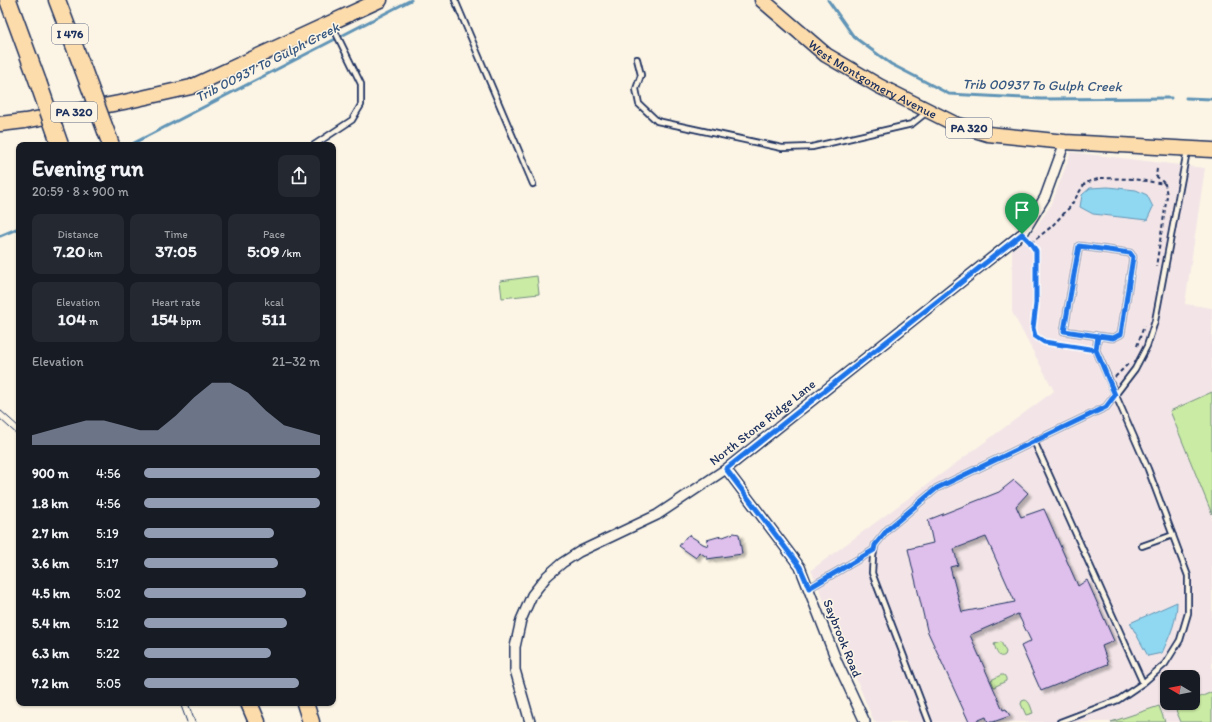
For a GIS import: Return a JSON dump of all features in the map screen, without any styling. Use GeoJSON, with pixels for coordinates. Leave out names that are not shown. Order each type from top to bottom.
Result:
{"type":"FeatureCollection","features":[{"type":"Feature","properties":{"kind":"highway"},"geometry":{"type":"LineString","coordinates":[[8,0],[59,142]]}},
{"type":"Feature","properties":{"kind":"highway","name":"I 476"},"geometry":{"type":"LineString","coordinates":[[57,0],[110,142]]}},
{"type":"Feature","properties":{"kind":"highway"},"geometry":{"type":"LineString","coordinates":[[250,706],[257,722]]}},
{"type":"Feature","properties":{"kind":"highway"},"geometry":{"type":"LineString","coordinates":[[305,706],[312,722]]}},
{"type":"Feature","properties":{"kind":"main road","name":"PA 320"},"geometry":{"type":"LineString","coordinates":[[0,124],[25,121],[124,102],[191,87],[334,28],[364,3],[380,0]]}},
{"type":"Feature","properties":{"kind":"main road","name":"West Montgomery Avenue"},"geometry":{"type":"LineString","coordinates":[[762,0],[826,55],[879,86],[955,124],[988,134],[1064,142],[1212,150]]}},
{"type":"Feature","properties":{"kind":"street","name":"North Stone Ridge Lane"},"geometry":{"type":"LineString","coordinates":[[530,722],[515,670],[515,648],[521,620],[532,595],[547,576],[562,563],[579,552],[657,515],[726,469],[1022,234],[1046,197],[1064,142]]}},
{"type":"Feature","properties":{"kind":"street","name":"Saybrook Road"},"geometry":{"type":"LineString","coordinates":[[726,469],[800,567],[837,662],[865,722]]}},
{"type":"Feature","properties":{"kind":"lane"},"geometry":{"type":"LineString","coordinates":[[455,0],[533,184]]}},
{"type":"Feature","properties":{"kind":"lane"},"geometry":{"type":"LineString","coordinates":[[319,142],[352,120],[361,105],[362,84],[334,28]]}},
{"type":"Feature","properties":{"kind":"lane"},"geometry":{"type":"LineString","coordinates":[[637,59],[641,75],[636,89],[639,104],[657,121],[782,148],[812,147],[912,124],[929,111]]}},
{"type":"Feature","properties":{"kind":"lane"},"geometry":{"type":"LineString","coordinates":[[929,722],[872,573],[875,545],[888,529],[937,488],[1106,407],[1135,369],[1147,346],[1155,321],[1188,149]]}},
{"type":"Feature","properties":{"kind":"lane"},"geometry":{"type":"LineString","coordinates":[[1079,246],[1130,253],[1133,257],[1121,334],[1113,338],[1098,336],[1064,331],[1079,246]]}},
{"type":"Feature","properties":{"kind":"lane"},"geometry":{"type":"LineString","coordinates":[[1060,722],[1118,700],[1143,683],[1165,664],[1180,640],[1188,614],[1188,576],[1148,469],[1096,350],[1098,336]]}},
{"type":"Feature","properties":{"kind":"lane"},"geometry":{"type":"LineString","coordinates":[[1034,441],[1143,683]]}},
{"type":"Feature","properties":{"kind":"lane"},"geometry":{"type":"LineString","coordinates":[[1142,546],[1173,534]]}},
{"type":"Feature","properties":{"kind":"lane"},"geometry":{"type":"LineString","coordinates":[[809,588],[874,550]]}},
{"type":"Feature","properties":{"kind":"path"},"geometry":{"type":"LineString","coordinates":[[1157,169],[1156,176],[1165,184]]}},
{"type":"Feature","properties":{"kind":"path"},"geometry":{"type":"LineString","coordinates":[[1022,234],[1036,251],[1036,304],[1033,328],[1035,336],[1044,342],[1096,350]]}},
{"type":"Feature","properties":{"kind":"shaded area"},"geometry":{"type":"Polygon","coordinates":[[[1071,152],[1205,168],[1185,304],[1212,308],[1212,722],[874,722],[811,570],[1054,391],[1012,312],[1012,250],[1028,237],[1051,205],[1071,152]]]}},
{"type":"Feature","properties":{"kind":"green space"},"geometry":{"type":"Polygon","coordinates":[[[537,276],[539,294],[502,298],[500,281],[537,276]]]}},
{"type":"Feature","properties":{"kind":"green space"},"geometry":{"type":"Polygon","coordinates":[[[1212,392],[1212,514],[1170,411],[1212,392]]]}},
{"type":"Feature","properties":{"kind":"green space"},"geometry":{"type":"Polygon","coordinates":[[[1001,642],[1006,652],[1003,656],[998,654],[994,644],[1001,642]]]}},
{"type":"Feature","properties":{"kind":"green space"},"geometry":{"type":"Polygon","coordinates":[[[1004,675],[1006,681],[994,687],[991,680],[1004,675]]]}},
{"type":"Feature","properties":{"kind":"green space"},"geometry":{"type":"Polygon","coordinates":[[[1212,692],[1212,722],[1181,722],[1176,710],[1200,710],[1200,697],[1212,692]]]}},
{"type":"Feature","properties":{"kind":"green space"},"geometry":{"type":"Polygon","coordinates":[[[1025,700],[1029,703],[1033,713],[1026,715],[1021,704],[1022,701],[1025,700]]]}},
{"type":"Feature","properties":{"kind":"green space"},"geometry":{"type":"Polygon","coordinates":[[[1159,706],[1165,722],[1111,722],[1159,706]]]}},
{"type":"Feature","properties":{"kind":"water"},"geometry":{"type":"Polygon","coordinates":[[[1108,187],[1136,190],[1147,195],[1153,207],[1147,220],[1093,214],[1080,207],[1082,195],[1090,188],[1108,187]]]}},
{"type":"Feature","properties":{"kind":"water"},"geometry":{"type":"Polygon","coordinates":[[[1177,602],[1174,622],[1162,653],[1148,656],[1130,623],[1177,602]]]}},
{"type":"Feature","properties":{"kind":"building"},"geometry":{"type":"Polygon","coordinates":[[[1014,480],[1028,493],[1016,506],[1021,517],[1044,509],[1078,586],[1087,580],[1114,641],[1102,646],[1108,664],[1041,691],[1021,646],[1031,641],[1018,614],[970,635],[1003,710],[1006,709],[1010,716],[993,722],[988,722],[986,717],[974,722],[969,722],[927,630],[908,549],[933,543],[928,520],[999,492],[1014,480]],[[986,537],[954,549],[958,565],[950,567],[962,612],[1015,602],[986,537]]]}},
{"type":"Feature","properties":{"kind":"building"},"geometry":{"type":"Polygon","coordinates":[[[734,533],[739,534],[742,554],[707,559],[707,557],[699,552],[696,558],[679,546],[689,535],[708,546],[707,540],[734,533]]]}},
{"type":"Feature","properties":{"kind":"waterway","name":"Trib 00937 To Gulph Creek"},"geometry":{"type":"LineString","coordinates":[[136,142],[411,0]]}},
{"type":"Feature","properties":{"kind":"waterway","name":"Trib 00937 To Gulph Creek"},"geometry":{"type":"LineString","coordinates":[[828,0],[854,37],[891,64],[949,94],[1041,99],[1171,98]]}},
{"type":"Feature","properties":{"kind":"waterway","name":"Trib 00937 To Gulph Creek"},"geometry":{"type":"LineString","coordinates":[[1186,98],[1212,99]]}},
{"type":"Feature","properties":{"kind":"waterway","name":"Trib 00937 To Gulph Creek"},"geometry":{"type":"LineString","coordinates":[[0,236],[16,229]]}},
{"type":"Feature","properties":{"kind":"tram line"},"geometry":{"type":"LineString","coordinates":[[0,410],[16,424]]}},
{"type":"Feature","properties":{"kind":"tram line"},"geometry":{"type":"LineString","coordinates":[[0,419],[16,433]]}},
{"type":"Feature","properties":{"kind":"tram line"},"geometry":{"type":"LineString","coordinates":[[181,706],[187,722]]}},
{"type":"Feature","properties":{"kind":"tram line"},"geometry":{"type":"LineString","coordinates":[[189,706],[195,722]]}},
{"type":"Feature","properties":{"kind":"route"},"geometry":{"type":"LineString","coordinates":[[1022,234],[726,469],[800,567],[809,588],[874,550],[875,545],[888,529],[937,488],[1106,407],[1115,395],[1096,350],[1098,336],[1113,338],[1121,334],[1133,257],[1130,253],[1079,246],[1064,331],[1098,336],[1096,350],[1053,344],[1044,342],[1035,336],[1033,328],[1036,304],[1036,251],[1022,234]]}}]}
